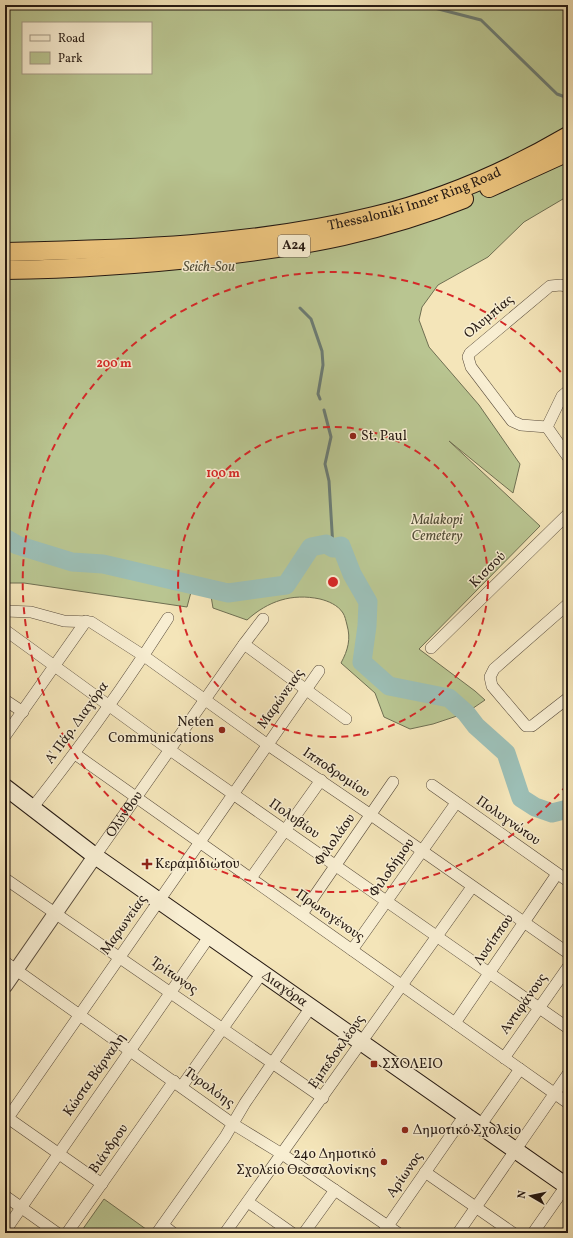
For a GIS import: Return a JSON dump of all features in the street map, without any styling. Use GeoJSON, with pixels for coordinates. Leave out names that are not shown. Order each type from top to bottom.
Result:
{"type":"FeatureCollection","features":[{"type":"Feature","properties":{"kind":"highway","name":"Thessaloniki Inner Ring Road"},"geometry":{"type":"LineString","coordinates":[[5,252],[101,249],[226,241],[334,225],[406,207],[460,188],[548,148],[568,136]]}},
{"type":"Feature","properties":{"kind":"highway","name":"Thessaloniki Inner Ring Road"},"geometry":{"type":"LineString","coordinates":[[5,270],[148,263],[251,252],[339,238],[392,225],[440,209],[568,152]]}},
{"type":"Feature","properties":{"kind":"main road","name":"Διαγόρα"},"geometry":{"type":"LineString","coordinates":[[5,787],[95,856],[480,1126],[567,1185]]}},
{"type":"Feature","properties":{"kind":"street","name":"Ολυμπίας"},"geometry":{"type":"LineString","coordinates":[[547,427],[524,426],[512,421],[471,367],[468,357],[470,353],[550,286],[561,284],[568,287]]}},
{"type":"Feature","properties":{"kind":"street"},"geometry":{"type":"LineString","coordinates":[[568,391],[562,396],[547,427],[568,457]]}},
{"type":"Feature","properties":{"kind":"street","name":"Κισσού"},"geometry":{"type":"LineString","coordinates":[[431,648],[568,514]]}},
{"type":"Feature","properties":{"kind":"street"},"geometry":{"type":"LineString","coordinates":[[568,604],[494,669],[490,677],[494,688],[526,726],[532,726],[568,698]]}},
{"type":"Feature","properties":{"kind":"street"},"geometry":{"type":"LineString","coordinates":[[5,612],[31,612],[64,621],[86,621]]}},
{"type":"Feature","properties":{"kind":"street","name":"Α' Πάρ. Διαγόρα"},"geometry":{"type":"LineString","coordinates":[[32,807],[75,754],[144,656],[168,618]]}},
{"type":"Feature","properties":{"kind":"street"},"geometry":{"type":"LineString","coordinates":[[263,619],[244,644],[346,719]]}},
{"type":"Feature","properties":{"kind":"street"},"geometry":{"type":"LineString","coordinates":[[5,736],[86,621]]}},
{"type":"Feature","properties":{"kind":"street","name":"Ιπποδρομίου"},"geometry":{"type":"LineString","coordinates":[[86,621],[144,656],[268,745],[321,780],[524,924],[568,953]]}},
{"type":"Feature","properties":{"kind":"street","name":"Πολυβίου"},"geometry":{"type":"LineString","coordinates":[[5,630],[170,750],[568,1028]]}},
{"type":"Feature","properties":{"kind":"street","name":"Ολύνθου"},"geometry":{"type":"LineString","coordinates":[[5,986],[10,966],[56,913],[244,644]]}},
{"type":"Feature","properties":{"kind":"street","name":"Μαρώνειας"},"geometry":{"type":"LineString","coordinates":[[268,745],[319,671]]}},
{"type":"Feature","properties":{"kind":"street"},"geometry":{"type":"LineString","coordinates":[[5,700],[23,712]]}},
{"type":"Feature","properties":{"kind":"street","name":"Μαρωνείας"},"geometry":{"type":"LineString","coordinates":[[6,1119],[268,745]]}},
{"type":"Feature","properties":{"kind":"street","name":"Πρωτογένους"},"geometry":{"type":"LineString","coordinates":[[75,754],[568,1103]]}},
{"type":"Feature","properties":{"kind":"street"},"geometry":{"type":"LineString","coordinates":[[251,878],[321,780]]}},
{"type":"Feature","properties":{"kind":"street","name":"Φιλολάου"},"geometry":{"type":"LineString","coordinates":[[302,914],[393,782]]}},
{"type":"Feature","properties":{"kind":"street","name":"Πολυγνώτου"},"geometry":{"type":"LineString","coordinates":[[432,785],[568,881]]}},
{"type":"Feature","properties":{"kind":"street","name":"Φιλοδήμου"},"geometry":{"type":"LineString","coordinates":[[352,950],[456,802]]}},
{"type":"Feature","properties":{"kind":"street","name":"Λυσίππου"},"geometry":{"type":"LineString","coordinates":[[454,1023],[558,874]]}},
{"type":"Feature","properties":{"kind":"street","name":"Τρίτωνος"},"geometry":{"type":"LineString","coordinates":[[7,880],[323,1098]]}},
{"type":"Feature","properties":{"kind":"street","name":"Εμπεδοκλέους"},"geometry":{"type":"LineString","coordinates":[[225,1233],[323,1098],[472,887]]}},
{"type":"Feature","properties":{"kind":"street","name":"Κώστα Βάρναλη"},"geometry":{"type":"LineString","coordinates":[[5,1231],[210,936]]}},
{"type":"Feature","properties":{"kind":"street","name":"Τυρολόης"},"geometry":{"type":"LineString","coordinates":[[10,966],[131,1050],[233,1124],[282,1154],[335,1190],[385,1230],[398,1233]]}},
{"type":"Feature","properties":{"kind":"street","name":"Αντιφάνους"},"geometry":{"type":"LineString","coordinates":[[504,1058],[568,967]]}},
{"type":"Feature","properties":{"kind":"street","name":"Βιάνδρου"},"geometry":{"type":"LineString","coordinates":[[67,1233],[102,1184],[222,1028],[262,973]]}},
{"type":"Feature","properties":{"kind":"street"},"geometry":{"type":"LineString","coordinates":[[174,1233],[160,1229],[233,1124],[271,1063],[311,1007]]}},
{"type":"Feature","properties":{"kind":"street"},"geometry":{"type":"LineString","coordinates":[[480,1126],[520,1069]]}},
{"type":"Feature","properties":{"kind":"street"},"geometry":{"type":"LineString","coordinates":[[458,1233],[568,1074]]}},
{"type":"Feature","properties":{"kind":"street","name":"Αρίωνος"},"geometry":{"type":"LineString","coordinates":[[385,1230],[465,1115]]}},
{"type":"Feature","properties":{"kind":"street"},"geometry":{"type":"LineString","coordinates":[[6,1119],[102,1184]]}},
{"type":"Feature","properties":{"kind":"street"},"geometry":{"type":"LineString","coordinates":[[425,1172],[513,1233]]}},
{"type":"Feature","properties":{"kind":"street"},"geometry":{"type":"LineString","coordinates":[[533,1233],[567,1185]]}},
{"type":"Feature","properties":{"kind":"street"},"geometry":{"type":"LineString","coordinates":[[304,1233],[335,1190]]}},
{"type":"Feature","properties":{"kind":"street"},"geometry":{"type":"LineString","coordinates":[[5,1196],[57,1233]]}},
{"type":"Feature","properties":{"kind":"street"},"geometry":{"type":"LineString","coordinates":[[248,1202],[292,1233]]}},
{"type":"Feature","properties":{"kind":"green space","name":"Seich-Sou"},"geometry":{"type":"Polygon","coordinates":[[[5,5],[568,5],[568,196],[524,222],[488,257],[438,285],[422,307],[419,320],[429,347],[479,405],[520,464],[513,493],[449,441],[540,526],[419,649],[485,700],[466,713],[433,724],[410,729],[384,717],[375,693],[341,663],[349,640],[344,614],[336,606],[320,599],[300,597],[281,600],[263,608],[247,620],[213,608],[211,596],[194,581],[187,607],[24,583],[5,583],[5,5]]]}},
{"type":"Feature","properties":{"kind":"green space"},"geometry":{"type":"Polygon","coordinates":[[[104,1199],[150,1232],[150,1233],[80,1233],[104,1199]]]}},
{"type":"Feature","properties":{"kind":"waterway"},"geometry":{"type":"LineString","coordinates":[[423,5],[481,20],[557,94],[568,98]]}},
{"type":"Feature","properties":{"kind":"waterway"},"geometry":{"type":"LineString","coordinates":[[300,308],[311,319],[322,351],[323,365],[318,394],[320,399]]}},
{"type":"Feature","properties":{"kind":"waterway"},"geometry":{"type":"LineString","coordinates":[[324,410],[331,437],[325,464],[329,481],[333,548]]}},
{"type":"Feature","properties":{"kind":"waterway"},"geometry":{"type":"LineString","coordinates":[[5,538],[17,545],[72,562],[103,564],[228,593],[286,585],[311,547],[326,544],[333,548],[341,546],[352,574],[368,602],[367,626],[362,662],[389,686],[449,698],[466,713],[476,726],[506,753],[521,798],[535,807],[552,813],[568,809]]}},
{"type":"Feature","properties":{"kind":"place","name":"St. Paul"},"geometry":{"type":"Point","coordinates":[353,436]}},
{"type":"Feature","properties":{"kind":"place","name":"Neten Communications"},"geometry":{"type":"Point","coordinates":[222,730]}},
{"type":"Feature","properties":{"kind":"place","name":"Κεραμιδιώτου"},"geometry":{"type":"Point","coordinates":[147,864]}},
{"type":"Feature","properties":{"kind":"place","name":"ΣΧΟΛΕΙΟ"},"geometry":{"type":"Point","coordinates":[374,1064]}},
{"type":"Feature","properties":{"kind":"place","name":"Δημοτικό Σχολείο"},"geometry":{"type":"Point","coordinates":[405,1130]}},
{"type":"Feature","properties":{"kind":"place","name":"24ο Δημοτικό Σχολείο Θεσσαλονίκης"},"geometry":{"type":"Point","coordinates":[384,1162]}},
{"type":"Feature","properties":{"kind":"park label","name":"Malakopi Cemetery"},"geometry":{"type":"Point","coordinates":[437,528]}}]}
